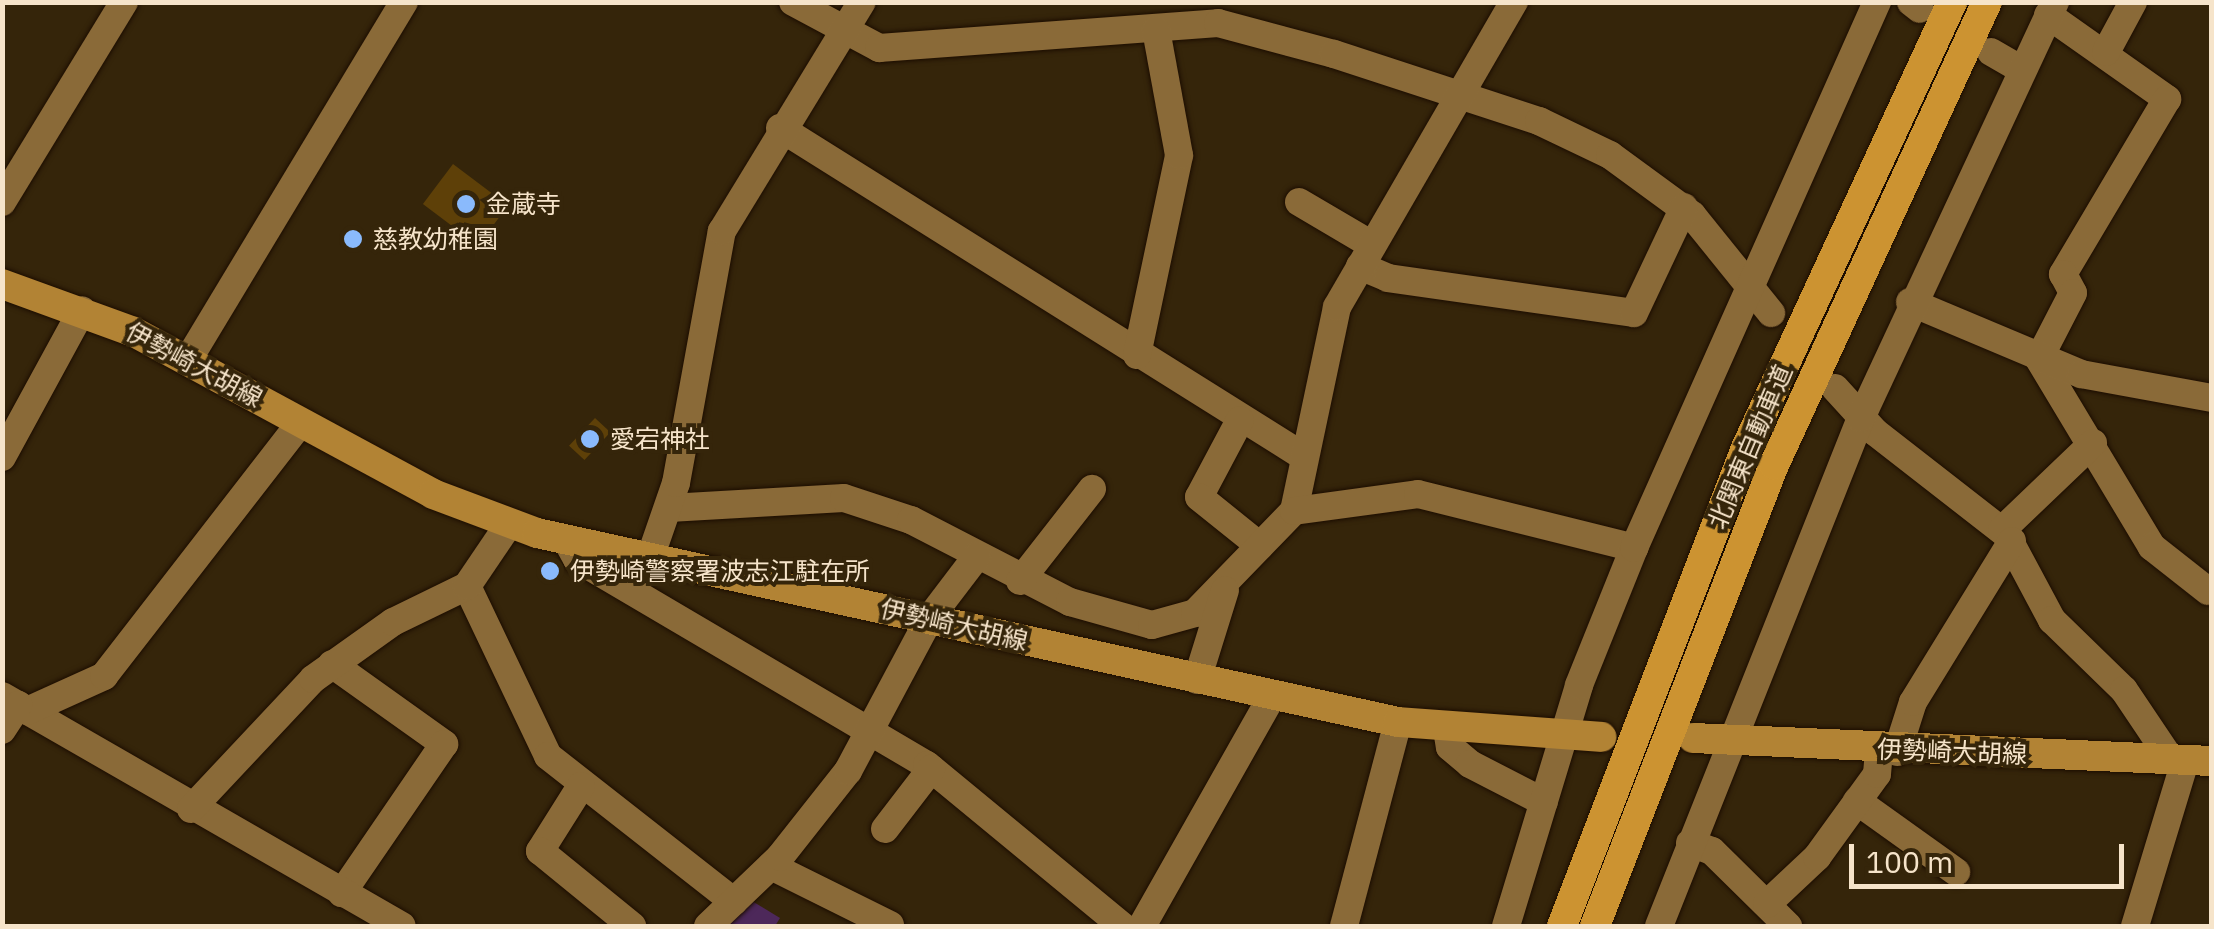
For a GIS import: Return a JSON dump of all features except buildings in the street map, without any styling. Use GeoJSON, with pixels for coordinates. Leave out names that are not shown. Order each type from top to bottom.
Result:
{"type":"FeatureCollection","features":[{"type":"Feature","properties":{"kind":"highway","name":"北関東自動車道"},"geometry":{"type":"LineString","coordinates":[[1562,926],[1746,448],[1952,2]]}},
{"type":"Feature","properties":{"kind":"highway","name":"北関東自動車道"},"geometry":{"type":"LineString","coordinates":[[1595,926],[1774,465],[1987,2]]}},
{"type":"Feature","properties":{"kind":"main road","name":"伊勢崎大胡線"},"geometry":{"type":"LineString","coordinates":[[2,284],[82,310],[510,524],[567,541],[1398,722],[1447,729],[1601,737]]}},
{"type":"Feature","properties":{"kind":"main road","name":"伊勢崎大胡線"},"geometry":{"type":"LineString","coordinates":[[1693,738],[1888,751],[2189,761]]}},
{"type":"Feature","properties":{"kind":"street"},"geometry":{"type":"LineString","coordinates":[[2,202],[124,2]]}},
{"type":"Feature","properties":{"kind":"street"},"geometry":{"type":"LineString","coordinates":[[793,2],[841,34],[880,48],[1014,32],[1242,26],[1574,136],[1684,207],[1771,313]]}},
{"type":"Feature","properties":{"kind":"street"},"geometry":{"type":"LineString","coordinates":[[650,558],[669,508],[714,256],[780,128],[862,2]]}},
{"type":"Feature","properties":{"kind":"street"},"geometry":{"type":"LineString","coordinates":[[669,508],[844,498],[976,556],[1020,581],[1162,626],[1196,613],[1294,511],[1331,324],[1366,255],[1514,2]]}},
{"type":"Feature","properties":{"kind":"street"},"geometry":{"type":"LineString","coordinates":[[1506,926],[1563,736],[1634,548],[1746,281],[1876,2]]}},
{"type":"Feature","properties":{"kind":"street"},"geometry":{"type":"LineString","coordinates":[[2106,52],[2133,2]]}},
{"type":"Feature","properties":{"kind":"street"},"geometry":{"type":"LineString","coordinates":[[188,360],[401,4]]}},
{"type":"Feature","properties":{"kind":"street"},"geometry":{"type":"LineString","coordinates":[[1660,926],[1690,843],[1910,302],[2051,9],[2167,99],[2063,274],[2073,293],[2037,353]]}},
{"type":"Feature","properties":{"kind":"street"},"geometry":{"type":"LineString","coordinates":[[1137,355],[1178,155],[1156,30]]}},
{"type":"Feature","properties":{"kind":"street"},"geometry":{"type":"LineString","coordinates":[[1991,52],[2021,69]]}},
{"type":"Feature","properties":{"kind":"street"},"geometry":{"type":"LineString","coordinates":[[780,128],[1303,456]]}},
{"type":"Feature","properties":{"kind":"street"},"geometry":{"type":"LineString","coordinates":[[1300,202],[1366,255],[1634,312],[1684,207]]}},
{"type":"Feature","properties":{"kind":"street"},"geometry":{"type":"LineString","coordinates":[[1910,302],[2081,374],[2212,398]]}},
{"type":"Feature","properties":{"kind":"street"},"geometry":{"type":"LineString","coordinates":[[2,458],[82,310]]}},
{"type":"Feature","properties":{"kind":"street"},"geometry":{"type":"LineString","coordinates":[[2037,353],[2152,546],[2208,591]]}},
{"type":"Feature","properties":{"kind":"street"},"geometry":{"type":"LineString","coordinates":[[1835,388],[1861,418],[2007,536],[2052,620],[2189,761],[2135,926]]}},
{"type":"Feature","properties":{"kind":"street"},"geometry":{"type":"LineString","coordinates":[[1240,420],[1200,497],[1260,546]]}},
{"type":"Feature","properties":{"kind":"street"},"geometry":{"type":"LineString","coordinates":[[2,730],[16,704],[104,676],[301,422]]}},
{"type":"Feature","properties":{"kind":"street"},"geometry":{"type":"LineString","coordinates":[[1767,904],[1877,774],[2007,536],[2093,444]]}},
{"type":"Feature","properties":{"kind":"street"},"geometry":{"type":"LineString","coordinates":[[1020,581],[1092,488]]}},
{"type":"Feature","properties":{"kind":"street"},"geometry":{"type":"LineString","coordinates":[[1294,511],[1418,494],[1634,548]]}},
{"type":"Feature","properties":{"kind":"street"},"geometry":{"type":"LineString","coordinates":[[191,810],[332,664],[467,586],[510,524]]}},
{"type":"Feature","properties":{"kind":"street"},"geometry":{"type":"LineString","coordinates":[[567,541],[576,559],[931,769],[1122,926]]}},
{"type":"Feature","properties":{"kind":"street"},"geometry":{"type":"LineString","coordinates":[[708,926],[771,866],[872,732],[930,619],[976,556]]}},
{"type":"Feature","properties":{"kind":"street"},"geometry":{"type":"LineString","coordinates":[[1197,680],[1228,582]]}},
{"type":"Feature","properties":{"kind":"street"},"geometry":{"type":"LineString","coordinates":[[467,586],[535,739],[581,786],[734,902]]}},
{"type":"Feature","properties":{"kind":"street"},"geometry":{"type":"LineString","coordinates":[[332,664],[444,744],[342,894]]}},
{"type":"Feature","properties":{"kind":"street"},"geometry":{"type":"LineString","coordinates":[[1142,926],[1272,696]]}},
{"type":"Feature","properties":{"kind":"street"},"geometry":{"type":"LineString","coordinates":[[16,704],[191,810],[402,926]]}},
{"type":"Feature","properties":{"kind":"street"},"geometry":{"type":"LineString","coordinates":[[1344,926],[1398,722]]}},
{"type":"Feature","properties":{"kind":"street"},"geometry":{"type":"LineString","coordinates":[[1447,729],[1450,747],[1470,764],[1544,802]]}},
{"type":"Feature","properties":{"kind":"street"},"geometry":{"type":"LineString","coordinates":[[885,829],[931,769]]}},
{"type":"Feature","properties":{"kind":"street"},"geometry":{"type":"LineString","coordinates":[[581,786],[540,851],[632,926]]}},
{"type":"Feature","properties":{"kind":"street"},"geometry":{"type":"LineString","coordinates":[[1857,801],[1956,872]]}},
{"type":"Feature","properties":{"kind":"street"},"geometry":{"type":"LineString","coordinates":[[1690,843],[1712,852],[1788,926]]}},
{"type":"Feature","properties":{"kind":"street"},"geometry":{"type":"LineString","coordinates":[[771,866],[890,925]]}},
{"type":"Feature","properties":{"kind":"shaded area"},"geometry":{"type":"Polygon","coordinates":[[[752,901],[780,918],[775,926],[724,926],[752,901]]]}},
{"type":"Feature","properties":{"kind":"place","name":"金蔵寺"},"geometry":{"type":"Point","coordinates":[466,204]}},
{"type":"Feature","properties":{"kind":"place","name":"慈教幼稚園"},"geometry":{"type":"Point","coordinates":[353,239]}},
{"type":"Feature","properties":{"kind":"place","name":"愛宕神社"},"geometry":{"type":"Point","coordinates":[590,439]}},
{"type":"Feature","properties":{"kind":"place","name":"伊勢崎警察署波志江駐在所"},"geometry":{"type":"Point","coordinates":[550,571]}}]}
